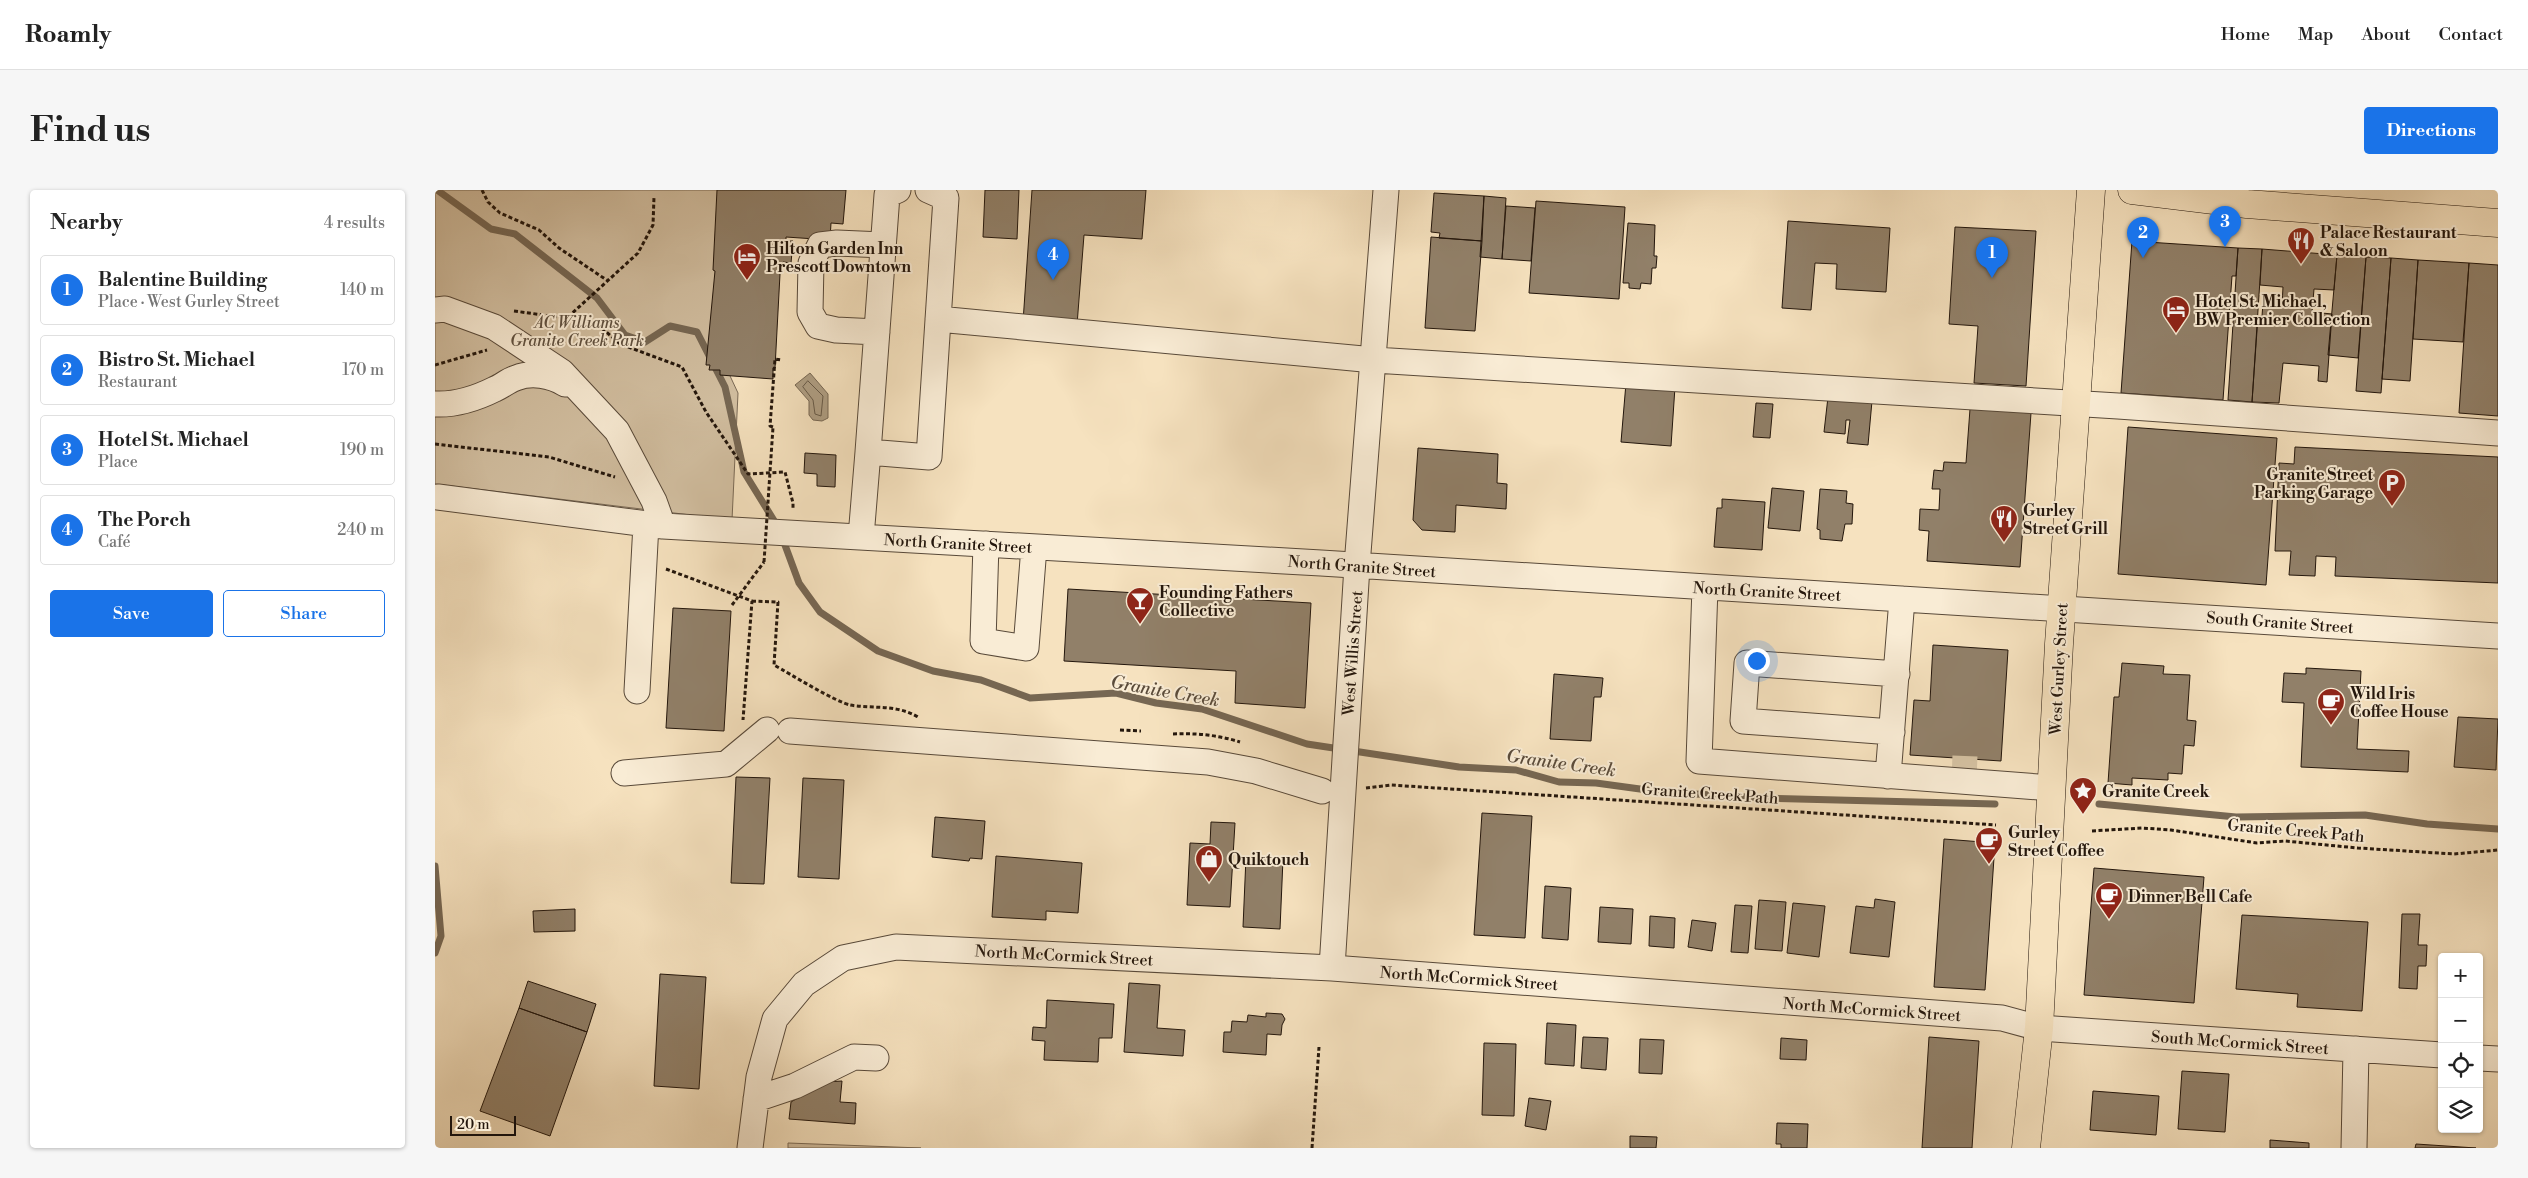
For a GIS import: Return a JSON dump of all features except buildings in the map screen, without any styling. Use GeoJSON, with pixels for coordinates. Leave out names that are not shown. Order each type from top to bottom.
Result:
{"type":"FeatureCollection","features":[{"type":"Feature","properties":{"kind":"main road","name":"West Gurley Street"},"geometry":{"type":"LineString","coordinates":[[2026,1148],[2039,1028],[2061,609],[2091,190]]}},
{"type":"Feature","properties":{"kind":"main road"},"geometry":{"type":"LineString","coordinates":[[2132,190],[2247,204],[2498,223]]}},
{"type":"Feature","properties":{"kind":"street"},"geometry":{"type":"LineString","coordinates":[[861,537],[887,195],[898,190]]}},
{"type":"Feature","properties":{"kind":"street"},"geometry":{"type":"LineString","coordinates":[[868,452],[929,457],[946,198],[928,190]]}},
{"type":"Feature","properties":{"kind":"street","name":"West Willis Street"},"geometry":{"type":"LineString","coordinates":[[1333,968],[1353,782],[1348,710],[1385,190]]}},
{"type":"Feature","properties":{"kind":"street"},"geometry":{"type":"LineString","coordinates":[[877,332],[836,330],[818,326],[809,312],[811,263],[820,245],[837,242],[883,245]]}},
{"type":"Feature","properties":{"kind":"street"},"geometry":{"type":"LineString","coordinates":[[435,310],[445,309],[494,327],[561,372],[617,431],[654,501],[654,525],[637,691]]}},
{"type":"Feature","properties":{"kind":"street"},"geometry":{"type":"LineString","coordinates":[[938,319],[1373,360],[2075,404],[2498,433]]}},
{"type":"Feature","properties":{"kind":"street"},"geometry":{"type":"LineString","coordinates":[[435,404],[448,405],[473,398],[495,390],[515,378],[532,374],[558,380],[583,396]]}},
{"type":"Feature","properties":{"kind":"street","name":"North Granite Street"},"geometry":{"type":"LineString","coordinates":[[438,497],[654,525],[2061,609]]}},
{"type":"Feature","properties":{"kind":"street"},"geometry":{"type":"LineString","coordinates":[[986,544],[983,641],[1026,648],[1034,547]]}},
{"type":"Feature","properties":{"kind":"street"},"geometry":{"type":"LineString","coordinates":[[1705,587],[1699,761],[2052,788]]}},
{"type":"Feature","properties":{"kind":"street"},"geometry":{"type":"LineString","coordinates":[[1900,776],[1892,732],[1902,599]]}},
{"type":"Feature","properties":{"kind":"street","name":"South Granite Street"},"geometry":{"type":"LineString","coordinates":[[2061,609],[2498,636]]}},
{"type":"Feature","properties":{"kind":"street"},"geometry":{"type":"LineString","coordinates":[[1892,732],[1743,721],[1747,664],[1897,674]]}},
{"type":"Feature","properties":{"kind":"street"},"geometry":{"type":"LineString","coordinates":[[624,773],[726,764],[779,730],[1208,762],[1256,771],[1321,790]]}},
{"type":"Feature","properties":{"kind":"street"},"geometry":{"type":"LineString","coordinates":[[1900,776],[1925,766],[1953,768]]}},
{"type":"Feature","properties":{"kind":"street"},"geometry":{"type":"LineString","coordinates":[[1979,769],[1991,772],[1999,784]]}},
{"type":"Feature","properties":{"kind":"street","name":"North McCormick Street"},"geometry":{"type":"LineString","coordinates":[[750,1148],[759,1077],[775,1019],[804,984],[843,958],[896,947],[1333,968],[1992,1018],[2039,1028]]}},
{"type":"Feature","properties":{"kind":"street","name":"South McCormick Street"},"geometry":{"type":"LineString","coordinates":[[2039,1028],[2438,1055]]}},
{"type":"Feature","properties":{"kind":"street"},"geometry":{"type":"LineString","coordinates":[[2354,1148],[2356,1049]]}},
{"type":"Feature","properties":{"kind":"street"},"geometry":{"type":"LineString","coordinates":[[757,1100],[795,1086],[854,1058],[875,1058]]}},
{"type":"Feature","properties":{"kind":"street"},"geometry":{"type":"LineString","coordinates":[[2483,1058],[2498,1059]]}},
{"type":"Feature","properties":{"kind":"path"},"geometry":{"type":"LineString","coordinates":[[482,190],[488,202],[500,213],[539,230],[559,248],[608,281]]}},
{"type":"Feature","properties":{"kind":"path"},"geometry":{"type":"LineString","coordinates":[[654,197],[653,225],[638,253],[567,318],[595,322],[620,344],[682,367],[707,412],[749,474],[785,472],[793,503],[792,533]]}},
{"type":"Feature","properties":{"kind":"path"},"geometry":{"type":"LineString","coordinates":[[435,365],[514,341]]}},
{"type":"Feature","properties":{"kind":"path"},"geometry":{"type":"LineString","coordinates":[[732,604],[764,562],[773,427],[771,426],[775,360],[781,360]]}},
{"type":"Feature","properties":{"kind":"path"},"geometry":{"type":"LineString","coordinates":[[435,444],[549,457],[599,474],[645,484]]}},
{"type":"Feature","properties":{"kind":"path"},"geometry":{"type":"LineString","coordinates":[[661,567],[752,601],[778,602],[775,665],[849,705],[876,706],[908,711],[923,720]]}},
{"type":"Feature","properties":{"kind":"path"},"geometry":{"type":"LineString","coordinates":[[752,601],[743,727],[779,730]]}},
{"type":"Feature","properties":{"kind":"path","name":"Granite Creek Path"},"geometry":{"type":"LineString","coordinates":[[1353,782],[1997,825]]}},
{"type":"Feature","properties":{"kind":"path","name":"Granite Creek Path"},"geometry":{"type":"LineString","coordinates":[[2092,831],[2142,828],[2171,830],[2257,843],[2285,841],[2358,848],[2445,853],[2498,850]]}},
{"type":"Feature","properties":{"kind":"path"},"geometry":{"type":"LineString","coordinates":[[1312,1148],[1319,1046]]}},
{"type":"Feature","properties":{"kind":"green space","name":"AC Williams Granite Creek Park"},"geometry":{"type":"Polygon","coordinates":[[[435,190],[727,190],[717,348],[738,393],[732,520],[435,484],[435,190]]]}},
{"type":"Feature","properties":{"kind":"green space"},"geometry":{"type":"Polygon","coordinates":[[[788,1143],[921,1148],[788,1148],[788,1143]]]}},
{"type":"Feature","properties":{"kind":"water"},"geometry":{"type":"Polygon","coordinates":[[[810,373],[828,394],[828,418],[822,421],[813,420],[809,415],[809,401],[795,385],[810,373]]]}},
{"type":"Feature","properties":{"kind":"waterway","name":"Granite Creek"},"geometry":{"type":"LineString","coordinates":[[437,190],[491,229],[515,234],[597,298],[625,335],[645,342],[670,326],[697,332],[725,387],[744,472],[778,527]]}},
{"type":"Feature","properties":{"kind":"waterway","name":"Granite Creek"},"geometry":{"type":"LineString","coordinates":[[782,537],[799,583],[820,612],[878,651],[933,671],[981,680],[1030,698],[1116,693],[1156,703],[1202,709],[1307,744],[1459,767],[1516,770],[1559,782],[1596,783],[1662,792],[1763,798],[1995,804]]}},
{"type":"Feature","properties":{"kind":"waterway","name":"Granite Creek"},"geometry":{"type":"LineString","coordinates":[[2099,804],[2236,817],[2365,815],[2427,824],[2498,829]]}},
{"type":"Feature","properties":{"kind":"waterway"},"geometry":{"type":"LineString","coordinates":[[435,866],[441,936],[435,953]]}},
{"type":"Feature","properties":{"kind":"tunnel"},"geometry":{"type":"LineString","coordinates":[[1952,768],[1979,769]]}},
{"type":"Feature","properties":{"kind":"place","name":"Hotel St. Michael"},"geometry":{"type":"Point","coordinates":[2225,247]}},
{"type":"Feature","properties":{"kind":"place","name":"Bistro St. Michael"},"geometry":{"type":"Point","coordinates":[2143,258]}},
{"type":"Feature","properties":{"kind":"place","name":"Palace Restaurant & Saloon"},"geometry":{"type":"Point","coordinates":[2301,265]}},
{"type":"Feature","properties":{"kind":"place","name":"Balentine Building"},"geometry":{"type":"Point","coordinates":[1992,278]}},
{"type":"Feature","properties":{"kind":"place","name":"The Porch"},"geometry":{"type":"Point","coordinates":[1053,280]}},
{"type":"Feature","properties":{"kind":"place","name":"Hilton Garden Inn Prescott Downtown"},"geometry":{"type":"Point","coordinates":[747,281]}},
{"type":"Feature","properties":{"kind":"place","name":"Hotel St. Michael, BW Premier Collection"},"geometry":{"type":"Point","coordinates":[2176,334]}},
{"type":"Feature","properties":{"kind":"place","name":"Granite Street Parking Garage"},"geometry":{"type":"Point","coordinates":[2392,507]}},
{"type":"Feature","properties":{"kind":"place","name":"Gurley Street Grill"},"geometry":{"type":"Point","coordinates":[2004,543]}},
{"type":"Feature","properties":{"kind":"place","name":"Founding Fathers Collective"},"geometry":{"type":"Point","coordinates":[1140,625]}},
{"type":"Feature","properties":{"kind":"place","name":"Wild Iris Coffee House"},"geometry":{"type":"Point","coordinates":[2331,726]}},
{"type":"Feature","properties":{"kind":"place","name":"Granite Creek"},"geometry":{"type":"Point","coordinates":[2083,815]}},
{"type":"Feature","properties":{"kind":"place","name":"Gurley Street Coffee"},"geometry":{"type":"Point","coordinates":[1989,865]}},
{"type":"Feature","properties":{"kind":"place","name":"Quiktouch"},"geometry":{"type":"Point","coordinates":[1209,883]}},
{"type":"Feature","properties":{"kind":"place","name":"Dinner Bell Cafe"},"geometry":{"type":"Point","coordinates":[2109,920]}}]}
